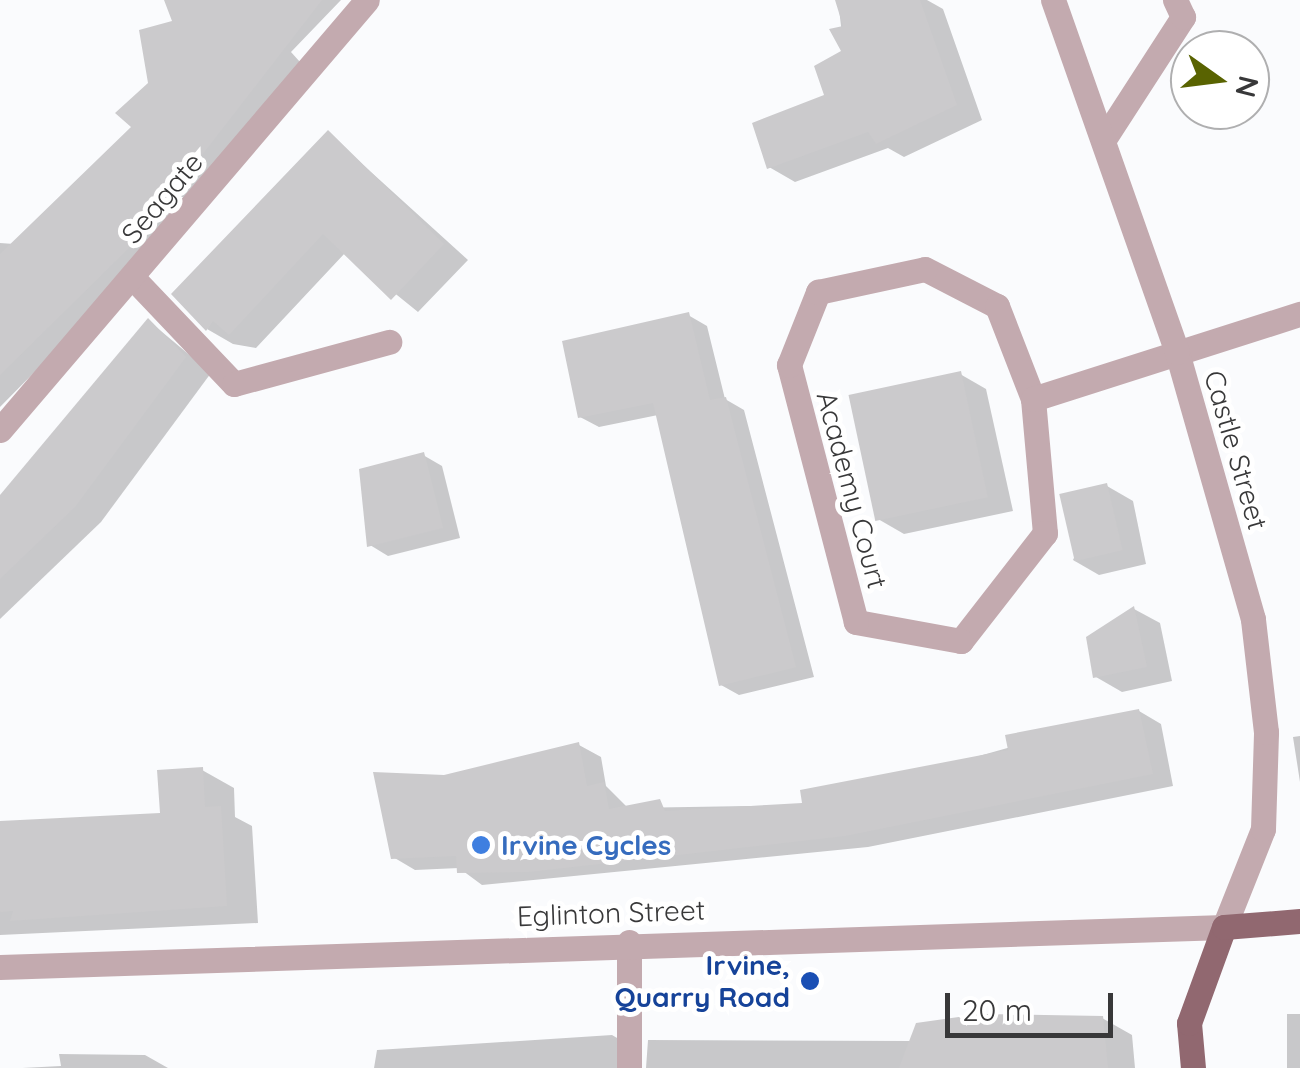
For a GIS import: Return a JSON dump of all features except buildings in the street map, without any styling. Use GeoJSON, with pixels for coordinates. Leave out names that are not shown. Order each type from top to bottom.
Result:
{"type":"FeatureCollection","features":[{"type":"Feature","properties":{"kind":"main road"},"geometry":{"type":"LineString","coordinates":[[1193,1068],[1189,1023],[1224,926],[1300,920]]}},
{"type":"Feature","properties":{"kind":"street","name":"Seagate"},"geometry":{"type":"LineString","coordinates":[[0,430],[134,279],[366,0]]}},
{"type":"Feature","properties":{"kind":"street","name":"Castle Street"},"geometry":{"type":"LineString","coordinates":[[1053,0],[1106,136],[1177,352],[1253,619],[1266,732],[1263,828],[1224,926]]}},
{"type":"Feature","properties":{"kind":"street"},"geometry":{"type":"LineString","coordinates":[[1106,136],[1183,17],[1175,0]]}},
{"type":"Feature","properties":{"kind":"street","name":"Academy Court"},"geometry":{"type":"LineString","coordinates":[[925,270],[997,306],[1033,399],[1045,533],[960,641],[856,622],[788,365],[818,292],[925,270]]}},
{"type":"Feature","properties":{"kind":"street"},"geometry":{"type":"LineString","coordinates":[[134,279],[234,384],[389,342]]}},
{"type":"Feature","properties":{"kind":"street"},"geometry":{"type":"LineString","coordinates":[[1033,399],[1300,314]]}},
{"type":"Feature","properties":{"kind":"street","name":"Eglinton Street"},"geometry":{"type":"LineString","coordinates":[[0,967],[629,942],[1224,926]]}},
{"type":"Feature","properties":{"kind":"street"},"geometry":{"type":"LineString","coordinates":[[629,942],[629,1068]]}},
{"type":"Feature","properties":{"kind":"place","name":"Irvine Cycles"},"geometry":{"type":"Point","coordinates":[481,845]}},
{"type":"Feature","properties":{"kind":"place","name":"Irvine, Quarry Road"},"geometry":{"type":"Point","coordinates":[810,981]}}]}
